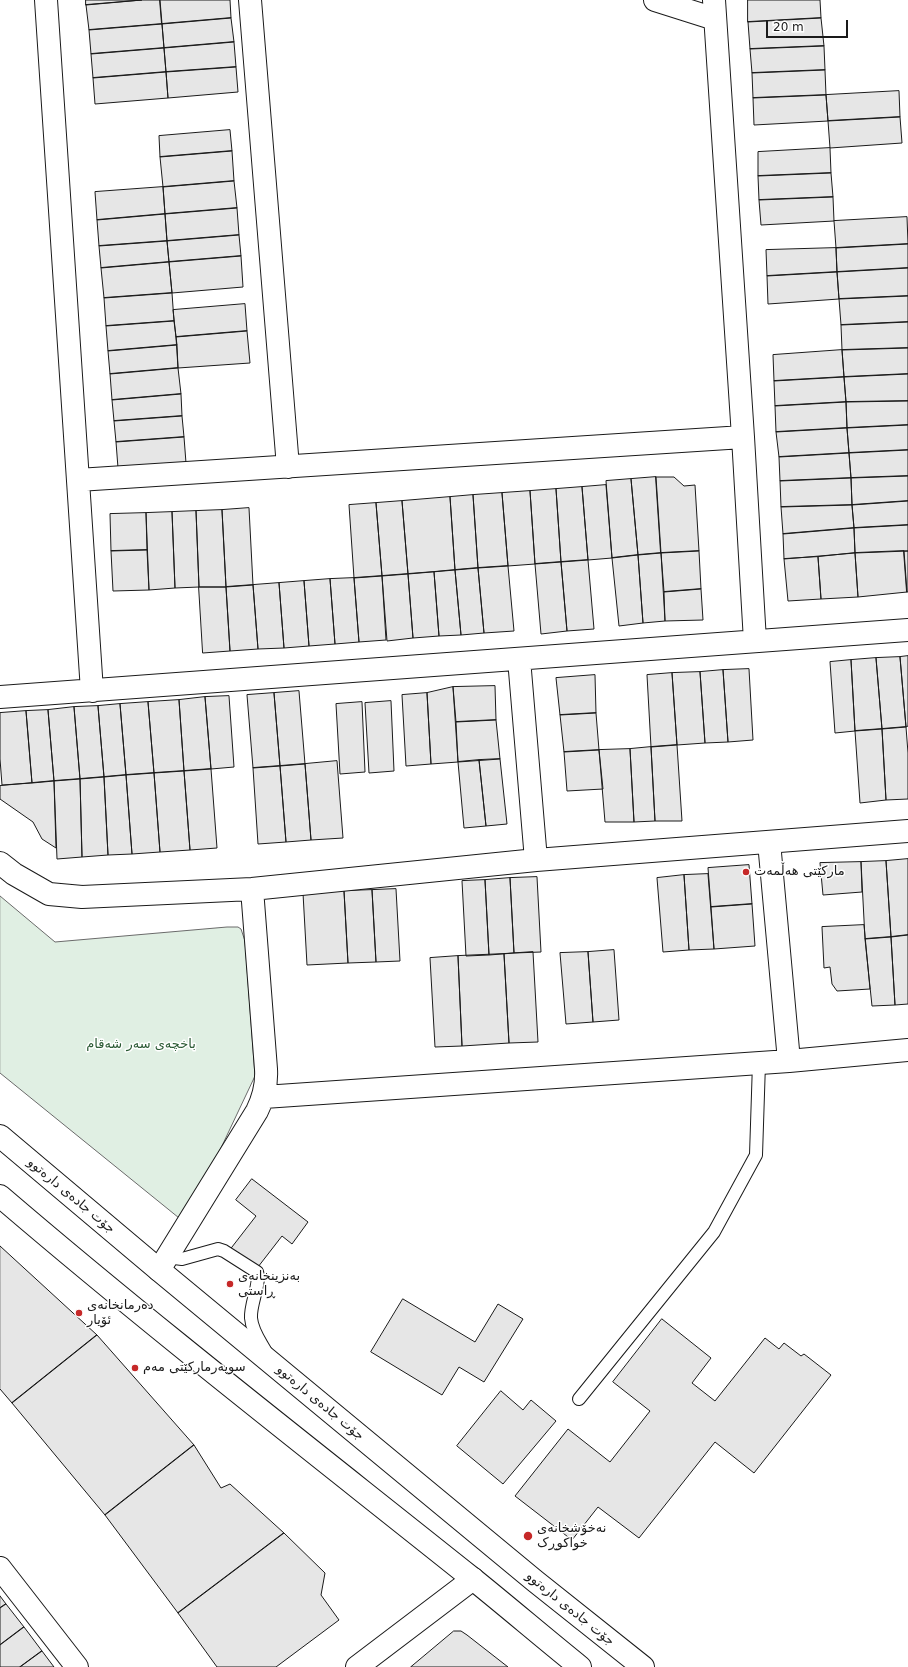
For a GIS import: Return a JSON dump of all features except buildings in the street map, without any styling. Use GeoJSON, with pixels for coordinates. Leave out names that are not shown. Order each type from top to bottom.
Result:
{"type":"FeatureCollection","features":[{"type":"Feature","properties":{"kind":"street"},"geometry":{"type":"LineString","coordinates":[[46,0],[92,690]]}},
{"type":"Feature","properties":{"kind":"street"},"geometry":{"type":"LineString","coordinates":[[250,0],[288,467]]}},
{"type":"Feature","properties":{"kind":"street"},"geometry":{"type":"LineString","coordinates":[[655,0],[714,10],[743,437],[755,641]]}},
{"type":"Feature","properties":{"kind":"street"},"geometry":{"type":"LineString","coordinates":[[78,480],[743,437]]}},
{"type":"Feature","properties":{"kind":"street"},"geometry":{"type":"LineString","coordinates":[[0,696],[908,630]]}},
{"type":"Feature","properties":{"kind":"street"},"geometry":{"type":"LineString","coordinates":[[519,659],[536,860]]}},
{"type":"Feature","properties":{"kind":"street"},"geometry":{"type":"LineString","coordinates":[[0,862],[14,874],[50,894],[82,897],[252,889],[536,860],[908,831]]}},
{"type":"Feature","properties":{"kind":"street"},"geometry":{"type":"LineString","coordinates":[[769,842],[789,1061]]}},
{"type":"Feature","properties":{"kind":"street"},"geometry":{"type":"LineString","coordinates":[[163,1264],[257,1111],[264,1097],[266,1069],[252,889]]}},
{"type":"Feature","properties":{"kind":"street"},"geometry":{"type":"LineString","coordinates":[[264,1097],[789,1061],[908,1050]]}},
{"type":"Feature","properties":{"kind":"street","name":"جۆت جادەی دارەتوو"},"geometry":{"type":"LineString","coordinates":[[0,1136],[163,1264],[275,1366],[535,1581],[643,1667]]}},
{"type":"Feature","properties":{"kind":"street"},"geometry":{"type":"LineString","coordinates":[[0,1196],[69,1256],[241,1396],[473,1579],[580,1667]]}},
{"type":"Feature","properties":{"kind":"street"},"geometry":{"type":"LineString","coordinates":[[0,1568],[77,1667]]}},
{"type":"Feature","properties":{"kind":"street"},"geometry":{"type":"LineString","coordinates":[[357,1667],[473,1579]]}},
{"type":"Feature","properties":{"kind":"lane"},"geometry":{"type":"LineString","coordinates":[[579,1399],[714,1232],[756,1155],[759,1063]]}},
{"type":"Feature","properties":{"kind":"lane"},"geometry":{"type":"LineString","coordinates":[[163,1264],[218,1249],[224,1251],[257,1272],[259,1276],[253,1298],[251,1317],[253,1330],[275,1366]]}},
{"type":"Feature","properties":{"kind":"green space","name":"باخچەی سەر شەقام"},"geometry":{"type":"Polygon","coordinates":[[[0,896],[55,942],[227,927],[238,927],[241,929],[245,941],[255,1076],[203,1186],[184,1222],[0,1073],[0,896]]]}},
{"type":"Feature","properties":{"kind":"place","name":"مارکێتی هەڵمەت"},"geometry":{"type":"Point","coordinates":[746,872]}},
{"type":"Feature","properties":{"kind":"place","name":"بەنزینخانەی ڕاستی"},"geometry":{"type":"Point","coordinates":[230,1284]}},
{"type":"Feature","properties":{"kind":"place","name":"دەرمانخانەی ئۆیار"},"geometry":{"type":"Point","coordinates":[79,1313]}},
{"type":"Feature","properties":{"kind":"place","name":"سوپەرمارکێتی مەم"},"geometry":{"type":"Point","coordinates":[135,1368]}},
{"type":"Feature","properties":{"kind":"place","name":"نەخۆشخانەی خواکوڕک"},"geometry":{"type":"Point","coordinates":[528,1536]}}]}
